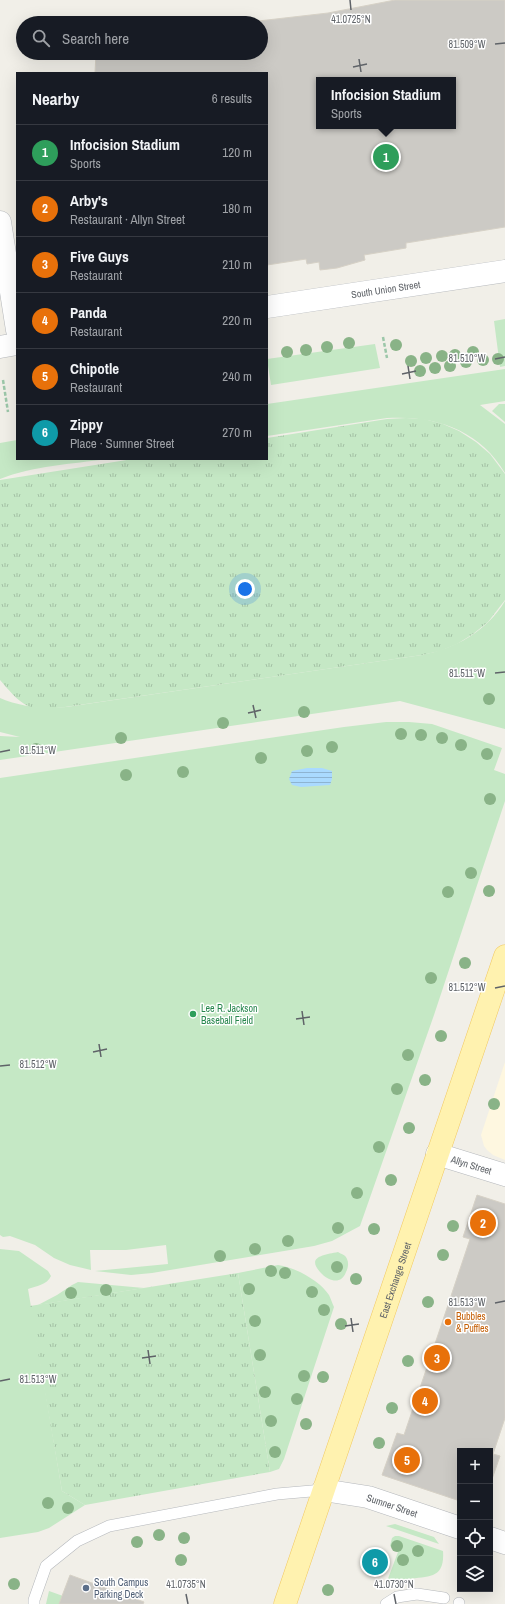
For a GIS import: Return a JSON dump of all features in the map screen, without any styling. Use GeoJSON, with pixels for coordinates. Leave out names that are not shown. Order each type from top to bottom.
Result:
{"type":"FeatureCollection","features":[{"type":"Feature","properties":{"kind":"main road","name":"East Exchange Street"},"geometry":{"type":"LineString","coordinates":[[285,1604],[505,956]]}},
{"type":"Feature","properties":{"kind":"street"},"geometry":{"type":"LineString","coordinates":[[0,222],[16,324]]}},
{"type":"Feature","properties":{"kind":"street","name":"South Union Street"},"geometry":{"type":"LineString","coordinates":[[268,307],[505,272]]}},
{"type":"Feature","properties":{"kind":"street"},"geometry":{"type":"LineString","coordinates":[[0,347],[16,344]]}},
{"type":"Feature","properties":{"kind":"street","name":"Allyn Street"},"geometry":{"type":"LineString","coordinates":[[437,1154],[505,1175]]}},
{"type":"Feature","properties":{"kind":"street","name":"Sumner Street"},"geometry":{"type":"LineString","coordinates":[[323,1490],[368,1497],[457,1527]]}},
{"type":"Feature","properties":{"kind":"street"},"geometry":{"type":"LineString","coordinates":[[493,1539],[505,1543]]}},
{"type":"Feature","properties":{"kind":"lane"},"geometry":{"type":"LineString","coordinates":[[34,1604],[34,1600],[46,1566],[77,1541],[109,1526],[277,1494],[323,1490]]}},
{"type":"Feature","properties":{"kind":"lane"},"geometry":{"type":"LineString","coordinates":[[386,1604],[397,1597],[417,1594],[444,1598]]}},
{"type":"Feature","properties":{"kind":"path"},"geometry":{"type":"LineString","coordinates":[[383,336],[387,358]]}},
{"type":"Feature","properties":{"kind":"path"},"geometry":{"type":"LineString","coordinates":[[3,380],[8,412]]}},
{"type":"Feature","properties":{"kind":"shaded area"},"geometry":{"type":"Polygon","coordinates":[[[505,1062],[505,1160],[493,1155],[487,1150],[484,1146],[481,1135],[505,1062]]]}},
{"type":"Feature","properties":{"kind":"green space"},"geometry":{"type":"Polygon","coordinates":[[[505,319],[505,366],[500,367],[494,321],[505,319]]]}},
{"type":"Feature","properties":{"kind":"green space"},"geometry":{"type":"Polygon","coordinates":[[[375,344],[380,368],[271,385],[268,359],[375,344]]]}},
{"type":"Feature","properties":{"kind":"green space"},"geometry":{"type":"Polygon","coordinates":[[[505,369],[505,401],[480,405],[505,424],[505,473],[495,458],[483,446],[469,436],[455,428],[422,419],[387,418],[268,436],[268,404],[505,369]]]}},
{"type":"Feature","properties":{"kind":"green space"},"geometry":{"type":"Polygon","coordinates":[[[499,404],[505,404],[505,422],[492,411],[499,404]]]}},
{"type":"Feature","properties":{"kind":"green space"},"geometry":{"type":"Polygon","coordinates":[[[387,419],[424,419],[443,424],[459,431],[476,442],[490,454],[505,474],[505,600],[488,622],[473,634],[457,644],[440,651],[422,655],[52,708],[32,707],[24,704],[9,691],[0,680],[0,480],[127,460],[268,460],[268,438],[387,419]]]}},
{"type":"Feature","properties":{"kind":"green space"},"geometry":{"type":"Polygon","coordinates":[[[16,440],[16,460],[99,460],[39,468],[0,479],[0,443],[16,440]]]}},
{"type":"Feature","properties":{"kind":"green space"},"geometry":{"type":"Polygon","coordinates":[[[505,601],[505,729],[400,701],[0,760],[0,736],[20,737],[0,732],[0,698],[32,707],[66,707],[422,655],[447,648],[469,637],[489,622],[505,601]]]}},
{"type":"Feature","properties":{"kind":"green space","name":"Lee R. Jackson Baseball Field"},"geometry":{"type":"Polygon","coordinates":[[[386,722],[432,724],[502,748],[494,770],[505,774],[505,801],[434,1015],[360,1226],[332,1241],[314,1246],[152,1273],[131,1275],[95,1271],[168,1264],[166,1245],[126,1250],[90,1250],[91,1270],[70,1265],[54,1258],[35,1245],[10,1236],[3,1237],[0,1235],[0,778],[386,722]]]}},
{"type":"Feature","properties":{"kind":"green space"},"geometry":{"type":"Polygon","coordinates":[[[0,1249],[19,1251],[48,1271],[51,1276],[44,1283],[28,1289],[62,1491],[85,1505],[49,1528],[38,1532],[0,1538],[0,1249]]]}},
{"type":"Feature","properties":{"kind":"green space"},"geometry":{"type":"Polygon","coordinates":[[[338,1252],[345,1256],[348,1262],[348,1267],[342,1278],[339,1280],[332,1280],[325,1277],[315,1264],[318,1258],[327,1254],[338,1252]]]}},
{"type":"Feature","properties":{"kind":"green space"},"geometry":{"type":"Polygon","coordinates":[[[278,1265],[285,1266],[299,1272],[320,1285],[329,1295],[334,1307],[284,1459],[279,1469],[270,1472],[238,1273],[278,1265]]]}},
{"type":"Feature","properties":{"kind":"green space"},"geometry":{"type":"Polygon","coordinates":[[[238,1273],[270,1472],[85,1505],[62,1491],[30,1306],[238,1273]]]}},
{"type":"Feature","properties":{"kind":"green space"},"geometry":{"type":"Polygon","coordinates":[[[78,1282],[144,1288],[38,1305],[78,1282]]]}},
{"type":"Feature","properties":{"kind":"green space"},"geometry":{"type":"Polygon","coordinates":[[[395,1524],[434,1537],[439,1544],[386,1526],[395,1524]]]}},
{"type":"Feature","properties":{"kind":"green space"},"geometry":{"type":"Polygon","coordinates":[[[395,1536],[443,1551],[441,1567],[434,1574],[429,1576],[405,1579],[386,1584],[398,1552],[390,1546],[392,1538],[395,1536]]]}},
{"type":"Feature","properties":{"kind":"green space"},"geometry":{"type":"Polygon","coordinates":[[[49,1591],[63,1596],[60,1604],[46,1604],[49,1591]]]}},
{"type":"Feature","properties":{"kind":"water"},"geometry":{"type":"Polygon","coordinates":[[[307,768],[322,768],[332,771],[330,785],[301,787],[292,785],[289,779],[292,771],[307,768]]]}},
{"type":"Feature","properties":{"kind":"building"},"geometry":{"type":"Polygon","coordinates":[[[395,0],[505,0],[505,227],[406,243],[406,248],[364,255],[365,260],[337,268],[320,270],[319,262],[307,264],[306,259],[268,265],[268,72],[95,72],[96,60],[268,60],[268,20],[328,13],[395,0]]]}},
{"type":"Feature","properties":{"kind":"building"},"geometry":{"type":"Polygon","coordinates":[[[477,1195],[505,1204],[505,1418],[493,1454],[493,1448],[457,1448],[457,1500],[382,1475],[397,1433],[404,1435],[470,1239],[463,1237],[477,1195]]]}},
{"type":"Feature","properties":{"kind":"building"},"geometry":{"type":"Polygon","coordinates":[[[493,1454],[500,1456],[493,1476],[493,1454]]]}},
{"type":"Feature","properties":{"kind":"building","name":"South Campus Parking Deck"},"geometry":{"type":"Polygon","coordinates":[[[70,1575],[144,1602],[143,1604],[59,1604],[70,1575]]]}},
{"type":"Feature","properties":{"kind":"place","name":"Infocision Stadium"},"geometry":{"type":"Point","coordinates":[386,157]}},
{"type":"Feature","properties":{"kind":"place","name":"Lee R. Jackson Baseball Field"},"geometry":{"type":"Point","coordinates":[193,1014]}},
{"type":"Feature","properties":{"kind":"place","name":"Arby's"},"geometry":{"type":"Point","coordinates":[483,1223]}},
{"type":"Feature","properties":{"kind":"place","name":"Bubbles & Puffles"},"geometry":{"type":"Point","coordinates":[448,1322]}},
{"type":"Feature","properties":{"kind":"place","name":"Five Guys"},"geometry":{"type":"Point","coordinates":[437,1358]}},
{"type":"Feature","properties":{"kind":"place","name":"Panda"},"geometry":{"type":"Point","coordinates":[425,1401]}},
{"type":"Feature","properties":{"kind":"place","name":"Chipotle"},"geometry":{"type":"Point","coordinates":[407,1460]}},
{"type":"Feature","properties":{"kind":"place","name":"Zippy"},"geometry":{"type":"Point","coordinates":[375,1562]}},
{"type":"Feature","properties":{"kind":"place","name":"South Campus Parking Deck"},"geometry":{"type":"Point","coordinates":[86,1588]}}]}
